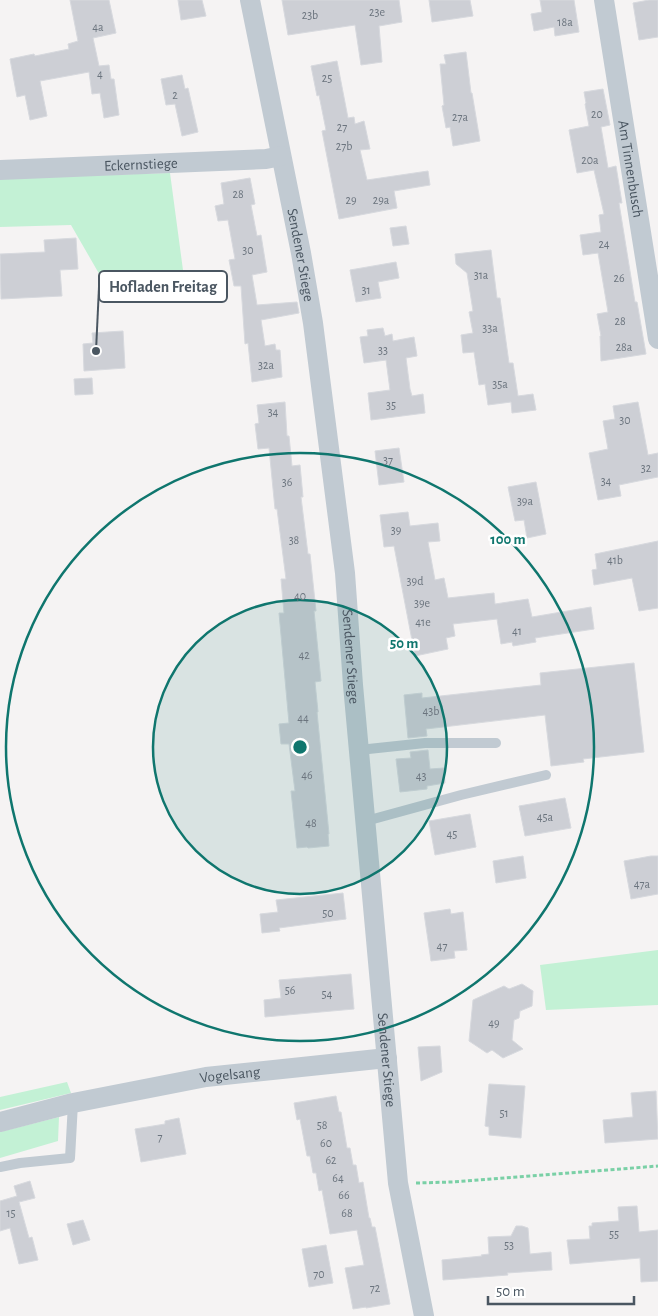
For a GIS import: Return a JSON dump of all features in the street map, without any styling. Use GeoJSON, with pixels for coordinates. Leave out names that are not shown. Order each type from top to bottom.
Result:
{"type":"FeatureCollection","features":[{"type":"Feature","properties":{"kind":"street","name":"Sendener Stiege"},"geometry":{"type":"LineString","coordinates":[[250,0],[301,253],[313,323],[345,573],[398,1183],[424,1316]]}},
{"type":"Feature","properties":{"kind":"street","name":"Am Tinnenbusch"},"geometry":{"type":"LineString","coordinates":[[604,0],[658,339]]}},
{"type":"Feature","properties":{"kind":"street","name":"Eckernstiege"},"geometry":{"type":"LineString","coordinates":[[0,170],[266,159],[281,156]]}},
{"type":"Feature","properties":{"kind":"street","name":"Vogelsang"},"geometry":{"type":"LineString","coordinates":[[0,1122],[74,1103],[206,1077],[387,1058]]}},
{"type":"Feature","properties":{"kind":"lane"},"geometry":{"type":"LineString","coordinates":[[359,750],[426,743],[496,743]]}},
{"type":"Feature","properties":{"kind":"lane"},"geometry":{"type":"LineString","coordinates":[[366,821],[461,795],[546,775]]}},
{"type":"Feature","properties":{"kind":"lane"},"geometry":{"type":"LineString","coordinates":[[0,1167],[70,1158],[74,1103]]}},
{"type":"Feature","properties":{"kind":"path"},"geometry":{"type":"LineString","coordinates":[[398,1183],[453,1182],[658,1166]]}},
{"type":"Feature","properties":{"kind":"green space"},"geometry":{"type":"Polygon","coordinates":[[[170,173],[185,285],[109,291],[71,225],[0,227],[0,178],[170,173]]]}},
{"type":"Feature","properties":{"kind":"green space"},"geometry":{"type":"Polygon","coordinates":[[[658,950],[658,1005],[546,1010],[540,965],[658,950]]]}},
{"type":"Feature","properties":{"kind":"green space"},"geometry":{"type":"Polygon","coordinates":[[[67,1082],[71,1093],[0,1110],[0,1097],[67,1082]]]}},
{"type":"Feature","properties":{"kind":"green space"},"geometry":{"type":"Polygon","coordinates":[[[59,1117],[58,1141],[0,1158],[0,1132],[59,1117]]]}},
{"type":"Feature","properties":{"kind":"building"},"geometry":{"type":"Polygon","coordinates":[[[70,0],[109,0],[116,33],[93,38],[99,66],[109,65],[111,79],[114,79],[119,115],[104,118],[100,93],[92,94],[89,72],[40,81],[47,116],[30,120],[25,95],[17,97],[10,59],[69,49],[68,44],[78,41],[70,0]]]}},
{"type":"Feature","properties":{"kind":"building"},"geometry":{"type":"Polygon","coordinates":[[[178,0],[202,0],[206,16],[181,20],[178,0]]]}},
{"type":"Feature","properties":{"kind":"building"},"geometry":{"type":"Polygon","coordinates":[[[282,0],[399,0],[402,22],[379,26],[382,62],[361,65],[355,25],[288,35],[282,0]]]}},
{"type":"Feature","properties":{"kind":"building"},"geometry":{"type":"Polygon","coordinates":[[[429,0],[470,0],[473,16],[432,22],[429,0]]]}},
{"type":"Feature","properties":{"kind":"building"},"geometry":{"type":"Polygon","coordinates":[[[540,0],[574,0],[579,32],[555,36],[554,27],[534,31],[531,14],[542,12],[540,0]]]}},
{"type":"Feature","properties":{"kind":"building"},"geometry":{"type":"Polygon","coordinates":[[[658,0],[658,37],[639,40],[633,3],[658,0]]]}},
{"type":"Feature","properties":{"kind":"building"},"geometry":{"type":"Polygon","coordinates":[[[466,52],[480,141],[453,146],[450,127],[446,128],[442,106],[444,105],[440,64],[446,64],[444,55],[466,52]]]}},
{"type":"Feature","properties":{"kind":"building"},"geometry":{"type":"Polygon","coordinates":[[[337,61],[348,118],[354,117],[355,124],[364,121],[370,149],[360,150],[367,180],[428,171],[430,185],[394,191],[397,208],[339,219],[322,131],[326,130],[311,66],[337,61]]]}},
{"type":"Feature","properties":{"kind":"building"},"geometry":{"type":"Polygon","coordinates":[[[182,75],[185,89],[188,88],[198,132],[182,136],[175,104],[166,105],[161,79],[182,75]]]}},
{"type":"Feature","properties":{"kind":"building"},"geometry":{"type":"Polygon","coordinates":[[[603,89],[610,125],[601,127],[608,168],[616,166],[622,203],[619,203],[635,302],[637,302],[646,354],[601,361],[601,336],[597,314],[608,312],[598,253],[583,255],[580,235],[601,232],[599,215],[604,214],[594,170],[577,173],[569,130],[589,126],[584,92],[603,89]]]}},
{"type":"Feature","properties":{"kind":"building"},"geometry":{"type":"Polygon","coordinates":[[[250,178],[255,204],[251,205],[257,236],[261,235],[267,272],[252,275],[257,305],[297,302],[299,313],[261,320],[265,346],[275,344],[276,350],[280,350],[282,377],[252,382],[248,343],[245,344],[241,286],[234,286],[229,260],[235,259],[228,220],[218,221],[215,206],[224,204],[221,183],[250,178]]]}},
{"type":"Feature","properties":{"kind":"building"},"geometry":{"type":"Polygon","coordinates":[[[406,226],[409,244],[393,246],[390,228],[406,226]]]}},
{"type":"Feature","properties":{"kind":"building"},"geometry":{"type":"Polygon","coordinates":[[[76,238],[78,269],[60,270],[62,296],[1,299],[0,254],[45,252],[44,240],[76,238]]]}},
{"type":"Feature","properties":{"kind":"building"},"geometry":{"type":"Polygon","coordinates":[[[491,250],[497,298],[500,298],[509,363],[513,363],[518,396],[533,394],[536,410],[512,413],[511,402],[488,405],[485,384],[479,385],[474,352],[463,353],[461,335],[473,333],[469,312],[473,311],[467,273],[456,264],[455,254],[491,250]]]}},
{"type":"Feature","properties":{"kind":"building"},"geometry":{"type":"Polygon","coordinates":[[[396,262],[399,278],[378,282],[381,298],[356,302],[350,270],[396,262]]]}},
{"type":"Feature","properties":{"kind":"building"},"geometry":{"type":"Polygon","coordinates":[[[383,328],[385,336],[392,334],[393,341],[414,337],[417,356],[406,358],[410,389],[412,396],[423,394],[425,413],[371,420],[368,393],[390,390],[386,360],[364,363],[360,337],[368,336],[367,330],[383,328]]]}},
{"type":"Feature","properties":{"kind":"building"},"geometry":{"type":"Polygon","coordinates":[[[123,331],[125,368],[84,371],[83,344],[93,343],[92,333],[123,331]]]}},
{"type":"Feature","properties":{"kind":"building"},"geometry":{"type":"Polygon","coordinates":[[[92,378],[93,394],[75,395],[74,379],[92,378]]]}},
{"type":"Feature","properties":{"kind":"building"},"geometry":{"type":"Polygon","coordinates":[[[285,402],[287,436],[289,436],[292,466],[300,465],[303,497],[301,497],[316,611],[314,611],[321,681],[315,682],[329,834],[329,846],[308,848],[297,848],[291,791],[295,791],[289,744],[281,744],[279,724],[289,723],[279,613],[284,613],[281,579],[286,579],[277,509],[275,509],[269,448],[258,449],[255,424],[259,423],[257,405],[285,402]]]}},
{"type":"Feature","properties":{"kind":"building"},"geometry":{"type":"Polygon","coordinates":[[[638,402],[648,455],[658,453],[658,477],[619,485],[621,496],[598,500],[589,453],[608,449],[603,421],[615,419],[613,406],[638,402]]]}},
{"type":"Feature","properties":{"kind":"building"},"geometry":{"type":"Polygon","coordinates":[[[399,448],[404,482],[379,485],[375,451],[399,448]]]}},
{"type":"Feature","properties":{"kind":"building"},"geometry":{"type":"Polygon","coordinates":[[[536,482],[546,534],[527,538],[524,520],[515,521],[508,487],[536,482]]]}},
{"type":"Feature","properties":{"kind":"building"},"geometry":{"type":"Polygon","coordinates":[[[408,512],[410,526],[438,523],[440,541],[428,542],[435,580],[444,578],[448,598],[494,593],[495,604],[528,599],[532,617],[591,607],[594,629],[535,638],[536,642],[513,646],[512,642],[501,644],[497,619],[453,624],[455,636],[446,638],[448,649],[415,656],[394,546],[384,547],[380,515],[408,512]]]}},
{"type":"Feature","properties":{"kind":"building"},"geometry":{"type":"Polygon","coordinates":[[[658,541],[658,608],[639,611],[632,578],[594,585],[592,570],[597,569],[595,554],[658,541]]]}},
{"type":"Feature","properties":{"kind":"building"},"geometry":{"type":"Polygon","coordinates":[[[634,663],[644,752],[583,759],[584,762],[551,766],[545,715],[426,729],[427,736],[408,738],[404,695],[422,693],[422,698],[541,685],[540,673],[634,663]]]}},
{"type":"Feature","properties":{"kind":"building"},"geometry":{"type":"Polygon","coordinates":[[[428,750],[430,769],[444,768],[445,783],[427,786],[427,789],[400,792],[396,759],[411,758],[410,752],[428,750]]]}},
{"type":"Feature","properties":{"kind":"building"},"geometry":{"type":"Polygon","coordinates":[[[565,798],[571,828],[525,836],[519,806],[565,798]]]}},
{"type":"Feature","properties":{"kind":"building"},"geometry":{"type":"Polygon","coordinates":[[[470,814],[476,847],[435,855],[429,821],[470,814]]]}},
{"type":"Feature","properties":{"kind":"building"},"geometry":{"type":"Polygon","coordinates":[[[523,856],[526,878],[496,883],[493,861],[523,856]]]}},
{"type":"Feature","properties":{"kind":"building"},"geometry":{"type":"Polygon","coordinates":[[[658,856],[658,894],[631,899],[624,861],[658,856]]]}},
{"type":"Feature","properties":{"kind":"building"},"geometry":{"type":"Polygon","coordinates":[[[343,893],[346,919],[279,928],[280,931],[262,933],[260,914],[278,912],[276,900],[343,893]]]}},
{"type":"Feature","properties":{"kind":"building"},"geometry":{"type":"Polygon","coordinates":[[[450,909],[451,914],[463,912],[467,950],[454,951],[455,958],[431,961],[424,913],[450,909]]]}},
{"type":"Feature","properties":{"kind":"building"},"geometry":{"type":"Polygon","coordinates":[[[351,974],[354,1009],[265,1017],[264,1000],[281,998],[279,980],[351,974]]]}},
{"type":"Feature","properties":{"kind":"building"},"geometry":{"type":"Polygon","coordinates":[[[522,984],[533,991],[532,1006],[520,1011],[519,1018],[514,1020],[512,1040],[523,1049],[503,1058],[492,1050],[487,1053],[469,1041],[473,1000],[504,986],[509,989],[522,984]]]}},
{"type":"Feature","properties":{"kind":"building"},"geometry":{"type":"Polygon","coordinates":[[[440,1046],[442,1072],[421,1081],[418,1047],[440,1046]]]}},
{"type":"Feature","properties":{"kind":"building"},"geometry":{"type":"Polygon","coordinates":[[[489,1084],[525,1086],[521,1138],[489,1135],[489,1127],[485,1126],[489,1084]]]}},
{"type":"Feature","properties":{"kind":"building"},"geometry":{"type":"Polygon","coordinates":[[[656,1091],[658,1139],[605,1143],[603,1120],[633,1117],[631,1093],[656,1091]]]}},
{"type":"Feature","properties":{"kind":"building"},"geometry":{"type":"Polygon","coordinates":[[[336,1096],[339,1112],[341,1112],[347,1148],[350,1148],[353,1165],[356,1165],[359,1183],[363,1182],[369,1218],[372,1227],[375,1227],[390,1304],[353,1309],[345,1268],[364,1265],[357,1230],[330,1234],[322,1190],[319,1191],[316,1173],[313,1173],[310,1156],[307,1156],[300,1119],[297,1120],[294,1103],[336,1096]]]}},
{"type":"Feature","properties":{"kind":"building"},"geometry":{"type":"Polygon","coordinates":[[[179,1118],[186,1154],[141,1162],[135,1129],[165,1124],[165,1121],[179,1118]]]}},
{"type":"Feature","properties":{"kind":"building"},"geometry":{"type":"Polygon","coordinates":[[[30,1181],[35,1198],[19,1202],[29,1238],[32,1237],[38,1260],[19,1264],[10,1228],[0,1231],[0,1201],[17,1196],[14,1186],[30,1181]]]}},
{"type":"Feature","properties":{"kind":"building"},"geometry":{"type":"Polygon","coordinates":[[[637,1206],[639,1232],[658,1230],[658,1281],[641,1282],[640,1258],[570,1264],[567,1240],[590,1239],[589,1226],[592,1226],[592,1223],[619,1221],[618,1207],[637,1206]]]}},
{"type":"Feature","properties":{"kind":"building"},"geometry":{"type":"Polygon","coordinates":[[[83,1220],[90,1240],[73,1245],[67,1224],[83,1220]]]}},
{"type":"Feature","properties":{"kind":"building"},"geometry":{"type":"Polygon","coordinates":[[[516,1226],[528,1228],[530,1254],[551,1252],[552,1270],[443,1280],[442,1260],[489,1254],[488,1237],[511,1236],[516,1226]]]}},
{"type":"Feature","properties":{"kind":"building"},"geometry":{"type":"Polygon","coordinates":[[[326,1245],[333,1283],[309,1287],[302,1249],[326,1245]]]}},
{"type":"Feature","properties":{"kind":"place","name":"Hofladen Freitag"},"geometry":{"type":"Point","coordinates":[96,351]}}]}
